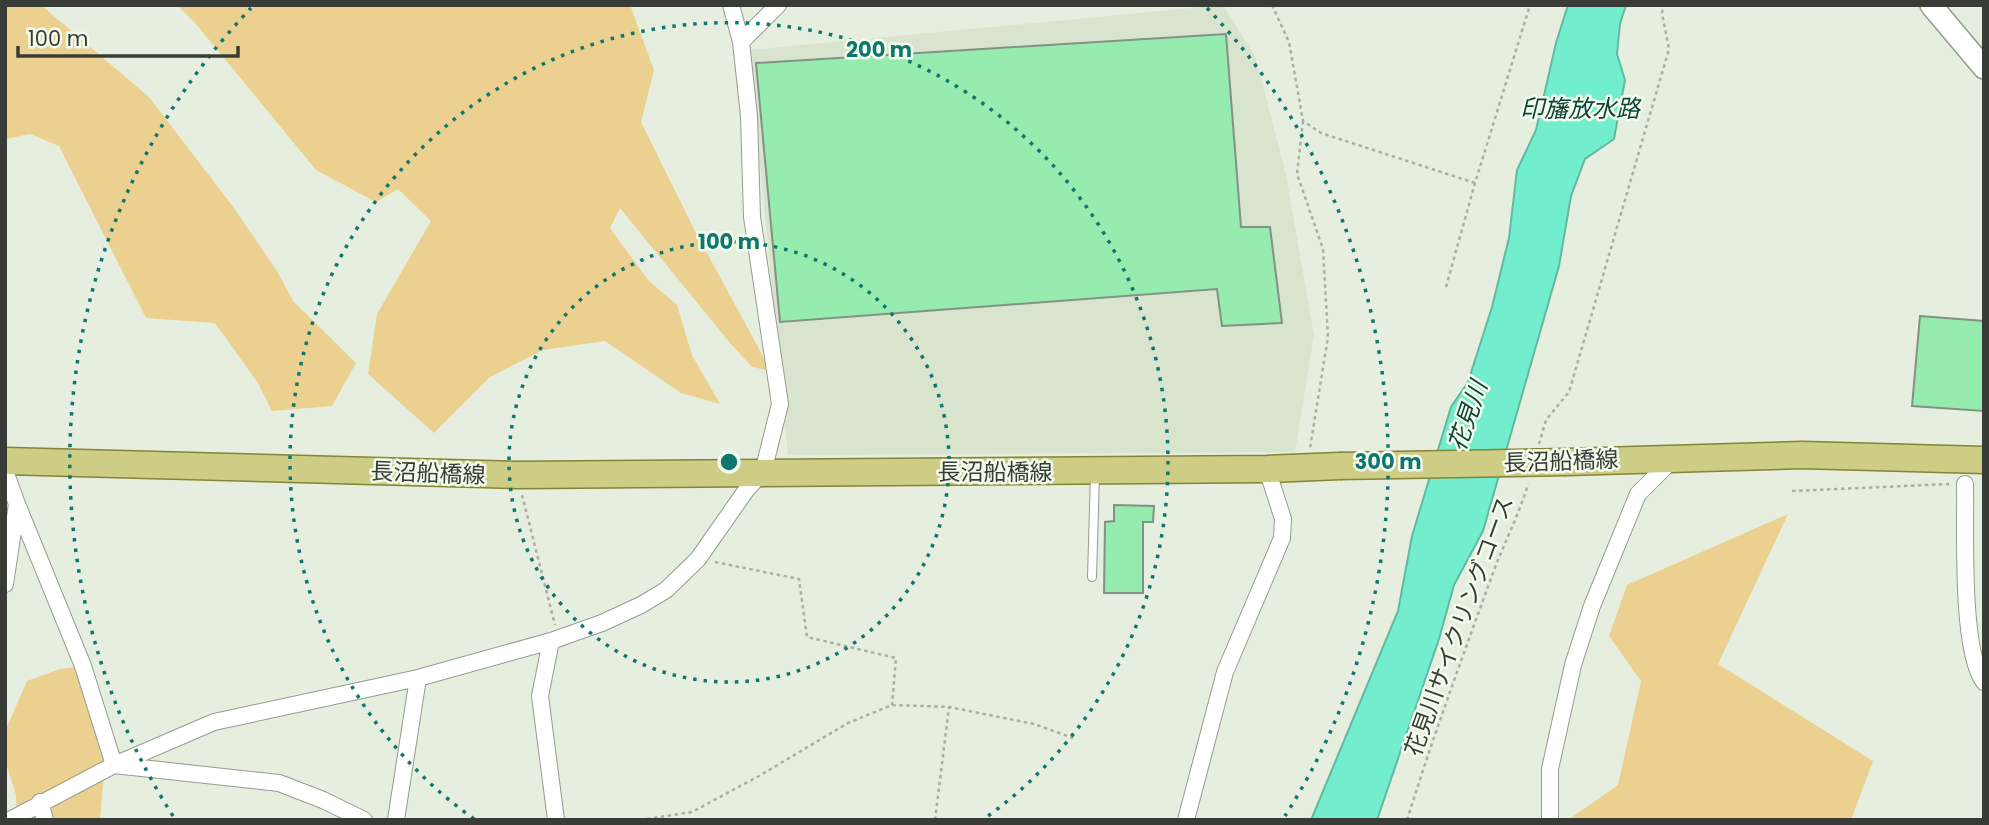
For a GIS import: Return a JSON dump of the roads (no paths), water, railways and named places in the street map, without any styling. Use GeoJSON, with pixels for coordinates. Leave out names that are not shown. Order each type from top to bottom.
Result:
{"type":"FeatureCollection","features":[{"type":"Feature","properties":{"kind":"main road","name":"長沼船橋線"},"geometry":{"type":"LineString","coordinates":[[5,461],[517,475],[1267,470],[1802,455],[1984,460]]}},
{"type":"Feature","properties":{"kind":"street"},"geometry":{"type":"LineString","coordinates":[[9,819],[114,765],[214,722],[418,678],[555,640],[641,605],[666,590],[698,559],[747,489],[763,472],[780,404],[752,217],[749,116],[741,42],[731,5]]}},
{"type":"Feature","properties":{"kind":"street"},"geometry":{"type":"LineString","coordinates":[[741,42],[778,5]]}},
{"type":"Feature","properties":{"kind":"street"},"geometry":{"type":"LineString","coordinates":[[1931,5],[1984,68]]}},
{"type":"Feature","properties":{"kind":"street"},"geometry":{"type":"LineString","coordinates":[[1550,820],[1550,769],[1573,665],[1592,606],[1638,494],[1675,457]]}},
{"type":"Feature","properties":{"kind":"street"},"geometry":{"type":"LineString","coordinates":[[1185,820],[1225,672],[1282,538],[1283,519],[1267,470]]}},
{"type":"Feature","properties":{"kind":"street"},"geometry":{"type":"LineString","coordinates":[[5,471],[83,666],[114,765]]}},
{"type":"Feature","properties":{"kind":"street"},"geometry":{"type":"LineString","coordinates":[[1965,484],[1967,612],[1980,677],[1984,681]]}},
{"type":"Feature","properties":{"kind":"street"},"geometry":{"type":"LineString","coordinates":[[5,584],[17,504]]}},
{"type":"Feature","properties":{"kind":"street"},"geometry":{"type":"LineString","coordinates":[[555,640],[540,696],[556,820]]}},
{"type":"Feature","properties":{"kind":"street"},"geometry":{"type":"LineString","coordinates":[[396,820],[418,678]]}},
{"type":"Feature","properties":{"kind":"street"},"geometry":{"type":"LineString","coordinates":[[114,765],[279,783],[364,820]]}},
{"type":"Feature","properties":{"kind":"street"},"geometry":{"type":"LineString","coordinates":[[40,802],[45,820]]}},
{"type":"Feature","properties":{"kind":"lane"},"geometry":{"type":"LineString","coordinates":[[1092,577],[1095,471]]}},
{"type":"Feature","properties":{"kind":"water","name":"印旛放水路"},"geometry":{"type":"Polygon","coordinates":[[[1568,5],[1626,5],[1620,24],[1617,54],[1625,80],[1614,139],[1585,159],[1571,196],[1559,266],[1483,531],[1454,585],[1439,639],[1377,820],[1311,820],[1398,611],[1412,536],[1451,407],[1468,382],[1492,307],[1509,238],[1517,170],[1536,130],[1556,43],[1568,5]]]}},
{"type":"Feature","properties":{"kind":"water label","name":"花見川"},"geometry":{"type":"Point","coordinates":[1468,416]}}]}
